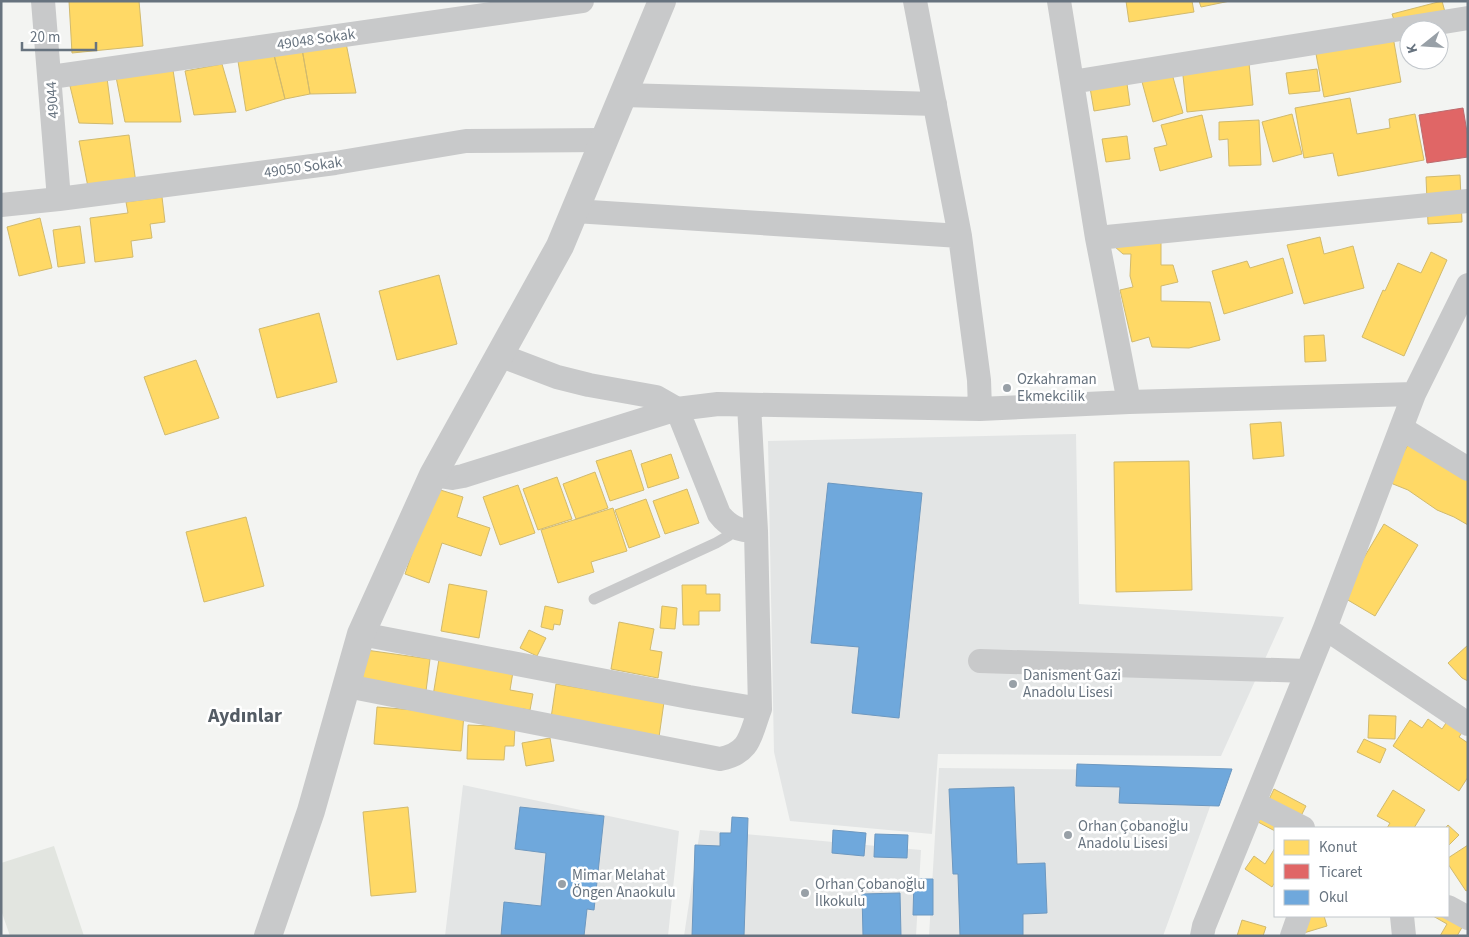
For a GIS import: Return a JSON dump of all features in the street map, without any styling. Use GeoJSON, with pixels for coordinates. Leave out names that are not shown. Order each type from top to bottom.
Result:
{"type":"FeatureCollection","features":[{"type":"Feature","properties":{"kind":"street","name":"49044"},"geometry":{"type":"LineString","coordinates":[[44,1],[59,199]]}},
{"type":"Feature","properties":{"kind":"street","name":"49048 Sokak"},"geometry":{"type":"LineString","coordinates":[[51,77],[582,1]]}},
{"type":"Feature","properties":{"kind":"street"},"geometry":{"type":"LineString","coordinates":[[268,936],[311,811],[361,634],[433,475],[560,246],[662,1]]}},
{"type":"Feature","properties":{"kind":"street"},"geometry":{"type":"LineString","coordinates":[[915,1],[960,236],[979,380],[980,409]]}},
{"type":"Feature","properties":{"kind":"street"},"geometry":{"type":"LineString","coordinates":[[1059,1],[1097,238],[1128,402]]}},
{"type":"Feature","properties":{"kind":"street"},"geometry":{"type":"LineString","coordinates":[[1072,82],[1468,18]]}},
{"type":"Feature","properties":{"kind":"street"},"geometry":{"type":"LineString","coordinates":[[623,95],[934,104]]}},
{"type":"Feature","properties":{"kind":"street","name":"49050 Sokak"},"geometry":{"type":"LineString","coordinates":[[1,205],[335,163],[466,141],[605,140]]}},
{"type":"Feature","properties":{"kind":"street"},"geometry":{"type":"LineString","coordinates":[[1097,238],[1468,201]]}},
{"type":"Feature","properties":{"kind":"street"},"geometry":{"type":"LineString","coordinates":[[575,211],[960,236]]}},
{"type":"Feature","properties":{"kind":"street"},"geometry":{"type":"LineString","coordinates":[[1202,936],[1204,926],[1325,628],[1414,394],[1468,285]]}},
{"type":"Feature","properties":{"kind":"street"},"geometry":{"type":"LineString","coordinates":[[500,355],[557,377],[589,385],[656,397],[677,409],[719,514],[726,523],[746,530]]}},
{"type":"Feature","properties":{"kind":"street"},"geometry":{"type":"LineString","coordinates":[[433,475],[452,478],[463,476],[677,409],[718,404],[980,409],[1128,402],[1414,394]]}},
{"type":"Feature","properties":{"kind":"street"},"geometry":{"type":"LineString","coordinates":[[347,686],[720,759],[732,757],[741,751],[747,745],[760,710],[746,530],[748,405]]}},
{"type":"Feature","properties":{"kind":"street"},"geometry":{"type":"LineString","coordinates":[[1401,428],[1468,468]]}},
{"type":"Feature","properties":{"kind":"street"},"geometry":{"type":"LineString","coordinates":[[1325,628],[1468,724]]}},
{"type":"Feature","properties":{"kind":"street"},"geometry":{"type":"LineString","coordinates":[[361,634],[760,710]]}},
{"type":"Feature","properties":{"kind":"street"},"geometry":{"type":"LineString","coordinates":[[980,661],[1307,672]]}},
{"type":"Feature","properties":{"kind":"street"},"geometry":{"type":"LineString","coordinates":[[1254,803],[1301,827]]}},
{"type":"Feature","properties":{"kind":"street"},"geometry":{"type":"LineString","coordinates":[[1449,907],[1468,918]]}},
{"type":"Feature","properties":{"kind":"street"},"geometry":{"type":"LineString","coordinates":[[1292,936],[1298,917]]}},
{"type":"Feature","properties":{"kind":"street"},"geometry":{"type":"LineString","coordinates":[[1402,917],[1404,936]]}},
{"type":"Feature","properties":{"kind":"lane"},"geometry":{"type":"LineString","coordinates":[[594,599],[728,536],[746,530]]}},
{"type":"Feature","properties":{"kind":"shaded area","name":"Danisment Gazi Anadolu Lisesi"},"geometry":{"type":"Polygon","coordinates":[[[1076,434],[1079,604],[1284,617],[1221,756],[938,754],[932,834],[790,821],[774,752],[768,441],[1076,434]]]}},
{"type":"Feature","properties":{"kind":"shaded area","name":"Orhan Çobanoğlu Anadolu Lisesi"},"geometry":{"type":"Polygon","coordinates":[[[939,768],[1223,771],[1163,936],[929,936],[939,768]]]}},
{"type":"Feature","properties":{"kind":"shaded area","name":"Mimar Melahat Öngen Anaokulu"},"geometry":{"type":"Polygon","coordinates":[[[463,785],[679,831],[668,936],[445,936],[463,785]]]}},
{"type":"Feature","properties":{"kind":"shaded area","name":"Orhan Çobanoğlu İlkokulu"},"geometry":{"type":"Polygon","coordinates":[[[700,830],[921,850],[916,936],[684,936],[700,830]]]}},
{"type":"Feature","properties":{"kind":"shaded area"},"geometry":{"type":"Polygon","coordinates":[[[54,846],[84,936],[10,936],[1,910],[1,863],[54,846]]]}},
{"type":"Feature","properties":{"kind":"building: Konut"},"geometry":{"type":"Polygon","coordinates":[[[69,1],[139,1],[143,46],[72,53],[69,1]]]}},
{"type":"Feature","properties":{"kind":"building: Konut"},"geometry":{"type":"Polygon","coordinates":[[[1126,1],[1192,1],[1194,12],[1129,22],[1126,1]]]}},
{"type":"Feature","properties":{"kind":"building: Konut"},"geometry":{"type":"Polygon","coordinates":[[[1199,1],[1230,1],[1201,7],[1199,1]]]}},
{"type":"Feature","properties":{"kind":"building: Konut"},"geometry":{"type":"Polygon","coordinates":[[[1442,1],[1447,20],[1399,20],[1399,26],[1396,26],[1392,14],[1442,1]]]}},
{"type":"Feature","properties":{"kind":"building: Konut"},"geometry":{"type":"Polygon","coordinates":[[[1392,31],[1401,82],[1324,97],[1316,54],[1392,31]]]}},
{"type":"Feature","properties":{"kind":"building: Konut"},"geometry":{"type":"Polygon","coordinates":[[[346,43],[356,93],[310,94],[302,49],[346,43]]]}},
{"type":"Feature","properties":{"kind":"building: Konut"},"geometry":{"type":"Polygon","coordinates":[[[302,49],[310,94],[285,99],[274,55],[302,49]]]}},
{"type":"Feature","properties":{"kind":"building: Konut"},"geometry":{"type":"Polygon","coordinates":[[[237,55],[274,55],[285,99],[246,111],[237,55]]]}},
{"type":"Feature","properties":{"kind":"building: Konut"},"geometry":{"type":"Polygon","coordinates":[[[1169,63],[1183,113],[1153,122],[1139,71],[1169,63]]]}},
{"type":"Feature","properties":{"kind":"building: Konut"},"geometry":{"type":"Polygon","coordinates":[[[1249,63],[1253,105],[1187,112],[1182,67],[1249,63]]]}},
{"type":"Feature","properties":{"kind":"building: Konut"},"geometry":{"type":"Polygon","coordinates":[[[222,64],[236,112],[194,115],[185,71],[222,64]]]}},
{"type":"Feature","properties":{"kind":"building: Konut"},"geometry":{"type":"Polygon","coordinates":[[[1317,69],[1320,91],[1289,94],[1286,73],[1317,69]]]}},
{"type":"Feature","properties":{"kind":"building: Konut"},"geometry":{"type":"Polygon","coordinates":[[[173,70],[181,122],[125,122],[116,77],[173,70]]]}},
{"type":"Feature","properties":{"kind":"building: Konut"},"geometry":{"type":"Polygon","coordinates":[[[1125,70],[1130,105],[1094,111],[1088,76],[1125,70]]]}},
{"type":"Feature","properties":{"kind":"building: Konut"},"geometry":{"type":"Polygon","coordinates":[[[107,78],[113,124],[79,123],[70,86],[107,78]]]}},
{"type":"Feature","properties":{"kind":"building: Konut"},"geometry":{"type":"Polygon","coordinates":[[[1350,98],[1357,134],[1390,128],[1389,119],[1415,114],[1424,160],[1338,176],[1333,153],[1304,158],[1295,108],[1350,98]]]}},
{"type":"Feature","properties":{"kind":"building: Konut"},"geometry":{"type":"Polygon","coordinates":[[[1292,114],[1302,154],[1273,162],[1262,122],[1292,114]]]}},
{"type":"Feature","properties":{"kind":"building: Konut"},"geometry":{"type":"Polygon","coordinates":[[[1202,115],[1212,157],[1160,171],[1154,148],[1167,145],[1161,125],[1202,115]]]}},
{"type":"Feature","properties":{"kind":"building: Konut"},"geometry":{"type":"Polygon","coordinates":[[[1259,120],[1261,165],[1229,166],[1228,139],[1219,140],[1219,122],[1259,120]]]}},
{"type":"Feature","properties":{"kind":"building: Konut"},"geometry":{"type":"Polygon","coordinates":[[[129,135],[136,183],[88,187],[79,141],[129,135]]]}},
{"type":"Feature","properties":{"kind":"building: Konut"},"geometry":{"type":"Polygon","coordinates":[[[1127,136],[1130,159],[1106,162],[1102,139],[1127,136]]]}},
{"type":"Feature","properties":{"kind":"building: Konut"},"geometry":{"type":"Polygon","coordinates":[[[1460,175],[1462,222],[1428,224],[1426,177],[1460,175]]]}},
{"type":"Feature","properties":{"kind":"building: Konut"},"geometry":{"type":"Polygon","coordinates":[[[162,197],[165,222],[150,224],[152,238],[131,241],[133,257],[95,262],[90,218],[128,213],[126,202],[162,197]]]}},
{"type":"Feature","properties":{"kind":"building: Konut"},"geometry":{"type":"Polygon","coordinates":[[[40,218],[52,268],[19,276],[7,227],[40,218]]]}},
{"type":"Feature","properties":{"kind":"building: Konut"},"geometry":{"type":"Polygon","coordinates":[[[80,226],[85,263],[58,267],[53,230],[80,226]]]}},
{"type":"Feature","properties":{"kind":"building: Konut"},"geometry":{"type":"Polygon","coordinates":[[[1161,237],[1161,265],[1173,265],[1178,282],[1161,286],[1161,301],[1210,302],[1220,340],[1189,348],[1152,347],[1149,337],[1132,342],[1120,290],[1133,287],[1130,276],[1131,254],[1123,254],[1114,246],[1161,237]]]}},
{"type":"Feature","properties":{"kind":"building: Konut"},"geometry":{"type":"Polygon","coordinates":[[[1320,237],[1324,254],[1353,246],[1364,288],[1304,304],[1287,245],[1320,237]]]}},
{"type":"Feature","properties":{"kind":"building: Konut"},"geometry":{"type":"Polygon","coordinates":[[[1431,252],[1447,260],[1404,356],[1362,337],[1383,290],[1385,291],[1398,263],[1421,273],[1431,252]]]}},
{"type":"Feature","properties":{"kind":"building: Konut"},"geometry":{"type":"Polygon","coordinates":[[[1283,258],[1293,293],[1224,314],[1212,271],[1247,261],[1250,268],[1283,258]]]}},
{"type":"Feature","properties":{"kind":"building: Konut"},"geometry":{"type":"Polygon","coordinates":[[[439,275],[457,344],[397,360],[379,291],[439,275]]]}},
{"type":"Feature","properties":{"kind":"building: Konut"},"geometry":{"type":"Polygon","coordinates":[[[319,313],[337,382],[277,398],[259,329],[319,313]]]}},
{"type":"Feature","properties":{"kind":"building: Konut"},"geometry":{"type":"Polygon","coordinates":[[[1324,335],[1326,361],[1305,362],[1304,336],[1324,335]]]}},
{"type":"Feature","properties":{"kind":"building: Konut"},"geometry":{"type":"Polygon","coordinates":[[[196,360],[219,418],[165,435],[144,377],[196,360]]]}},
{"type":"Feature","properties":{"kind":"building: Konut"},"geometry":{"type":"Polygon","coordinates":[[[1281,422],[1284,456],[1253,459],[1250,424],[1281,422]]]}},
{"type":"Feature","properties":{"kind":"building: Konut"},"geometry":{"type":"Polygon","coordinates":[[[1410,441],[1468,477],[1468,525],[1437,510],[1408,490],[1388,480],[1410,441]]]}},
{"type":"Feature","properties":{"kind":"building: Konut"},"geometry":{"type":"Polygon","coordinates":[[[631,450],[644,490],[610,501],[596,461],[631,450]]]}},
{"type":"Feature","properties":{"kind":"building: Konut"},"geometry":{"type":"Polygon","coordinates":[[[671,454],[679,478],[648,488],[641,464],[671,454]]]}},
{"type":"Feature","properties":{"kind":"building: Konut"},"geometry":{"type":"Polygon","coordinates":[[[1189,461],[1192,590],[1116,592],[1114,462],[1189,461]]]}},
{"type":"Feature","properties":{"kind":"building: Konut"},"geometry":{"type":"Polygon","coordinates":[[[595,472],[608,508],[576,519],[563,484],[595,472]]]}},
{"type":"Feature","properties":{"kind":"building: Konut"},"geometry":{"type":"Polygon","coordinates":[[[557,477],[572,519],[538,530],[523,489],[557,477]]]}},
{"type":"Feature","properties":{"kind":"building: Konut"},"geometry":{"type":"Polygon","coordinates":[[[518,485],[535,533],[500,545],[483,497],[518,485]]]}},
{"type":"Feature","properties":{"kind":"building: Konut"},"geometry":{"type":"Polygon","coordinates":[[[434,488],[463,497],[457,517],[490,528],[481,556],[442,543],[429,583],[405,574],[434,488]]]}},
{"type":"Feature","properties":{"kind":"building: Konut"},"geometry":{"type":"Polygon","coordinates":[[[687,489],[699,523],[665,534],[653,501],[687,489]]]}},
{"type":"Feature","properties":{"kind":"building: Konut"},"geometry":{"type":"Polygon","coordinates":[[[646,499],[660,537],[629,548],[615,510],[646,499]]]}},
{"type":"Feature","properties":{"kind":"building: Konut"},"geometry":{"type":"Polygon","coordinates":[[[613,508],[627,551],[591,562],[594,572],[558,583],[541,530],[613,508]]]}},
{"type":"Feature","properties":{"kind":"building: Konut"},"geometry":{"type":"Polygon","coordinates":[[[246,517],[264,586],[204,602],[186,532],[246,517]]]}},
{"type":"Feature","properties":{"kind":"building: Konut"},"geometry":{"type":"Polygon","coordinates":[[[1384,524],[1418,545],[1375,616],[1341,596],[1384,524]]]}},
{"type":"Feature","properties":{"kind":"building: Konut"},"geometry":{"type":"Polygon","coordinates":[[[449,584],[487,591],[479,638],[441,631],[449,584]]]}},
{"type":"Feature","properties":{"kind":"building: Konut"},"geometry":{"type":"Polygon","coordinates":[[[682,585],[706,585],[706,594],[720,594],[720,611],[699,611],[699,625],[683,625],[682,585]]]}},
{"type":"Feature","properties":{"kind":"building: Konut"},"geometry":{"type":"Polygon","coordinates":[[[545,606],[563,610],[560,625],[554,624],[553,630],[541,627],[545,606]]]}},
{"type":"Feature","properties":{"kind":"building: Konut"},"geometry":{"type":"Polygon","coordinates":[[[662,606],[677,608],[675,629],[660,628],[662,606]]]}},
{"type":"Feature","properties":{"kind":"building: Konut"},"geometry":{"type":"Polygon","coordinates":[[[619,622],[654,629],[650,650],[662,652],[658,678],[611,669],[619,622]]]}},
{"type":"Feature","properties":{"kind":"building: Konut"},"geometry":{"type":"Polygon","coordinates":[[[529,630],[546,638],[537,656],[520,648],[529,630]]]}},
{"type":"Feature","properties":{"kind":"building: Konut"},"geometry":{"type":"Polygon","coordinates":[[[1468,645],[1468,681],[1462,678],[1448,663],[1468,645]]]}},
{"type":"Feature","properties":{"kind":"building: Konut"},"geometry":{"type":"Polygon","coordinates":[[[366,650],[430,659],[426,691],[362,682],[366,650]]]}},
{"type":"Feature","properties":{"kind":"building: Konut"},"geometry":{"type":"Polygon","coordinates":[[[440,653],[514,666],[510,690],[533,694],[530,710],[433,696],[440,653]]]}},
{"type":"Feature","properties":{"kind":"building: Konut"},"geometry":{"type":"Polygon","coordinates":[[[556,684],[664,702],[659,737],[551,718],[556,684]]]}},
{"type":"Feature","properties":{"kind":"building: Konut"},"geometry":{"type":"Polygon","coordinates":[[[377,707],[464,714],[461,751],[374,744],[377,707]]]}},
{"type":"Feature","properties":{"kind":"building: Konut"},"geometry":{"type":"Polygon","coordinates":[[[1454,711],[1468,724],[1459,737],[1468,743],[1468,777],[1459,791],[1393,746],[1410,720],[1422,728],[1428,719],[1442,729],[1454,711]]]}},
{"type":"Feature","properties":{"kind":"building: Konut"},"geometry":{"type":"Polygon","coordinates":[[[1369,715],[1396,716],[1395,739],[1368,738],[1369,715]]]}},
{"type":"Feature","properties":{"kind":"building: Konut"},"geometry":{"type":"Polygon","coordinates":[[[468,725],[515,727],[514,746],[505,746],[504,760],[467,759],[468,725]]]}},
{"type":"Feature","properties":{"kind":"building: Konut"},"geometry":{"type":"Polygon","coordinates":[[[550,738],[554,761],[526,766],[522,743],[550,738]]]}},
{"type":"Feature","properties":{"kind":"building: Konut"},"geometry":{"type":"Polygon","coordinates":[[[1364,739],[1386,749],[1380,763],[1357,752],[1364,739]]]}},
{"type":"Feature","properties":{"kind":"building: Konut"},"geometry":{"type":"Polygon","coordinates":[[[1274,789],[1306,806],[1296,827],[1274,827],[1274,830],[1258,822],[1274,789]]]}},
{"type":"Feature","properties":{"kind":"building: Konut"},"geometry":{"type":"Polygon","coordinates":[[[1393,790],[1425,810],[1415,827],[1388,827],[1390,823],[1377,816],[1393,790]]]}},
{"type":"Feature","properties":{"kind":"building: Konut"},"geometry":{"type":"Polygon","coordinates":[[[408,807],[416,892],[371,896],[363,812],[408,807]]]}},
{"type":"Feature","properties":{"kind":"building: Konut"},"geometry":{"type":"Polygon","coordinates":[[[1448,825],[1459,835],[1449,845],[1449,827],[1446,827],[1448,825]]]}},
{"type":"Feature","properties":{"kind":"building: Konut"},"geometry":{"type":"Polygon","coordinates":[[[1468,845],[1468,890],[1466,891],[1449,866],[1449,857],[1468,845]]]}},
{"type":"Feature","properties":{"kind":"building: Konut"},"geometry":{"type":"Polygon","coordinates":[[[1274,850],[1274,884],[1272,887],[1245,869],[1254,856],[1265,864],[1274,850]]]}},
{"type":"Feature","properties":{"kind":"building: Konut"},"geometry":{"type":"Polygon","coordinates":[[[1292,917],[1324,917],[1327,926],[1297,935],[1292,917]]]}},
{"type":"Feature","properties":{"kind":"building: Konut"},"geometry":{"type":"Polygon","coordinates":[[[1435,917],[1468,917],[1457,936],[1440,936],[1447,924],[1435,917]]]}},
{"type":"Feature","properties":{"kind":"building: Konut"},"geometry":{"type":"Polygon","coordinates":[[[1242,920],[1266,927],[1263,936],[1237,936],[1242,920]]]}},
{"type":"Feature","properties":{"kind":"building: Ticaret"},"geometry":{"type":"Polygon","coordinates":[[[1463,108],[1468,138],[1468,157],[1427,163],[1419,115],[1463,108]]]}},
{"type":"Feature","properties":{"kind":"building: Okul"},"geometry":{"type":"Polygon","coordinates":[[[828,483],[922,493],[899,718],[852,713],[859,647],[811,643],[828,483]]]}},
{"type":"Feature","properties":{"kind":"building: Okul"},"geometry":{"type":"Polygon","coordinates":[[[1077,764],[1232,769],[1219,806],[1119,803],[1120,787],[1076,786],[1077,764]]]}},
{"type":"Feature","properties":{"kind":"building: Okul"},"geometry":{"type":"Polygon","coordinates":[[[1014,787],[1017,864],[1045,863],[1047,913],[1023,914],[1023,936],[960,936],[958,874],[953,874],[949,789],[1014,787]]]}},
{"type":"Feature","properties":{"kind":"building: Okul"},"geometry":{"type":"Polygon","coordinates":[[[520,807],[604,816],[594,910],[587,909],[584,936],[501,936],[504,902],[541,906],[546,853],[515,849],[520,807]]]}},
{"type":"Feature","properties":{"kind":"building: Okul"},"geometry":{"type":"Polygon","coordinates":[[[732,817],[748,818],[744,936],[692,936],[695,845],[720,846],[720,833],[731,833],[732,817]]]}},
{"type":"Feature","properties":{"kind":"building: Okul"},"geometry":{"type":"Polygon","coordinates":[[[833,830],[866,833],[864,856],[832,853],[833,830]]]}},
{"type":"Feature","properties":{"kind":"building: Okul"},"geometry":{"type":"Polygon","coordinates":[[[875,834],[908,835],[907,858],[874,857],[875,834]]]}},
{"type":"Feature","properties":{"kind":"building: Okul"},"geometry":{"type":"Polygon","coordinates":[[[914,879],[933,879],[933,915],[913,915],[914,879]]]}},
{"type":"Feature","properties":{"kind":"building: Okul"},"geometry":{"type":"Polygon","coordinates":[[[900,893],[901,936],[863,936],[862,894],[900,893]]]}},
{"type":"Feature","properties":{"kind":"place","name":"Ozkahraman Ekmekcilik"},"geometry":{"type":"Point","coordinates":[1007,388]}},
{"type":"Feature","properties":{"kind":"place","name":"Danisment Gazi Anadolu Lisesi"},"geometry":{"type":"Point","coordinates":[1013,684]}},
{"type":"Feature","properties":{"kind":"place","name":"Orhan Çobanoğlu Anadolu Lisesi"},"geometry":{"type":"Point","coordinates":[1068,835]}},
{"type":"Feature","properties":{"kind":"place","name":"Mimar Melahat Öngen Anaokulu"},"geometry":{"type":"Point","coordinates":[562,884]}},
{"type":"Feature","properties":{"kind":"place","name":"Orhan Çobanoğlu İlkokulu"},"geometry":{"type":"Point","coordinates":[805,893]}},
{"type":"Feature","properties":{"kind":"district","name":"Aydınlar"},"geometry":{"type":"Point","coordinates":[245,715]}}]}
